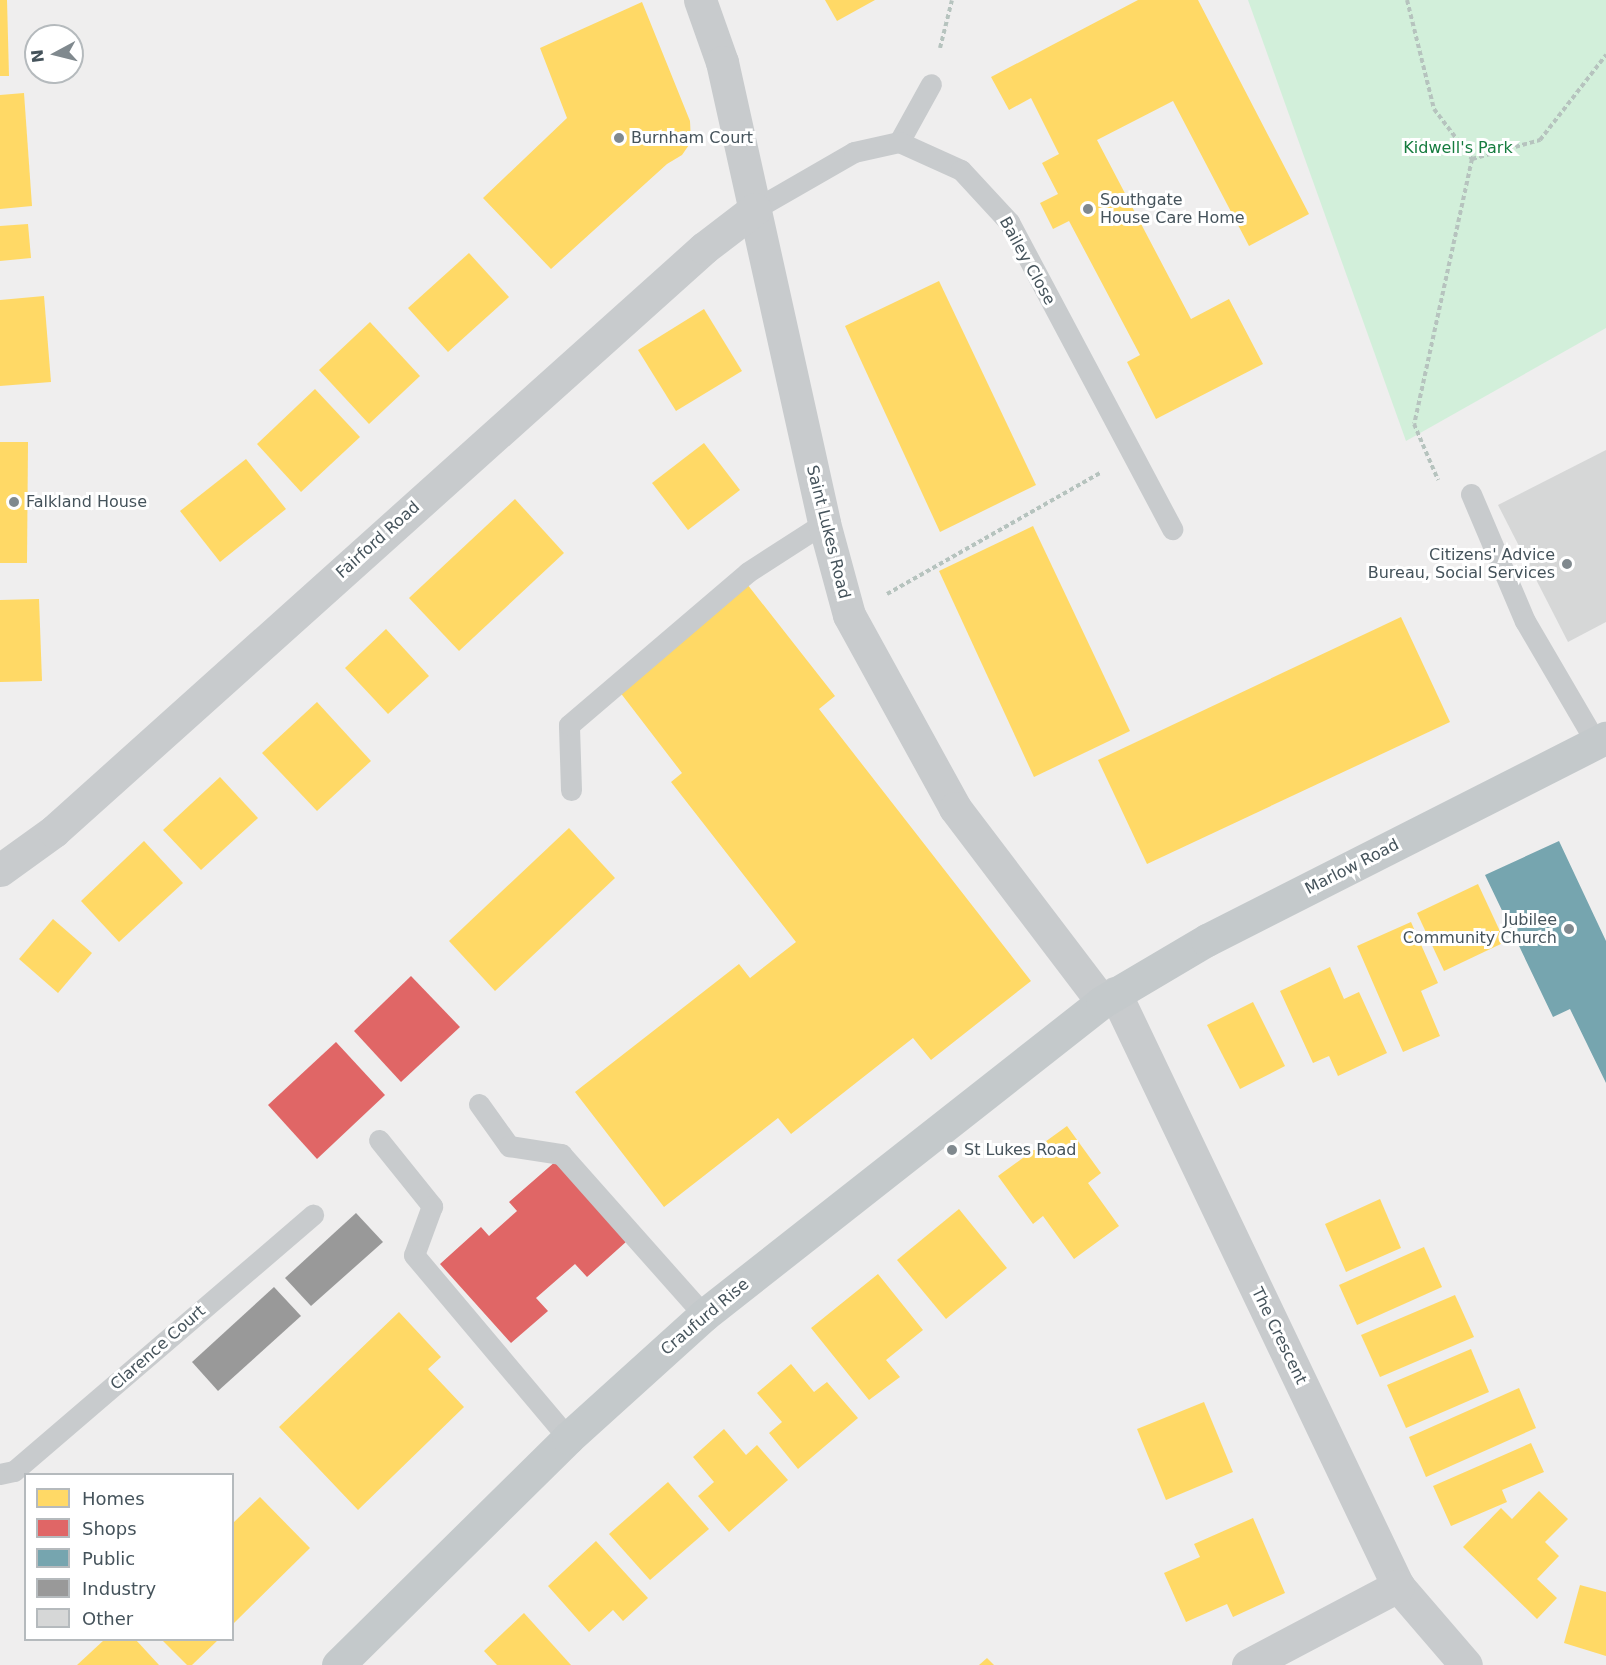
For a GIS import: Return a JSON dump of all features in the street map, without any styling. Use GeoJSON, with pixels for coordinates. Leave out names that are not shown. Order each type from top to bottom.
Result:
{"type":"FeatureCollection","features":[{"type":"Feature","properties":{"kind":"main road","name":"Marlow Road"},"geometry":{"type":"LineString","coordinates":[[1108,997],[1208,940],[1601,741]]}},
{"type":"Feature","properties":{"kind":"main road","name":"Craufurd Rise"},"geometry":{"type":"LineString","coordinates":[[338,1665],[568,1438],[704,1315],[1108,997]]}},
{"type":"Feature","properties":{"kind":"street","name":"Saint Lukes Road"},"geometry":{"type":"LineString","coordinates":[[700,0],[722,62],[824,523],[849,615],[955,808],[1108,997]]}},
{"type":"Feature","properties":{"kind":"street","name":"Fairford Road"},"geometry":{"type":"LineString","coordinates":[[0,870],[54,831],[704,248],[754,209]]}},
{"type":"Feature","properties":{"kind":"street","name":"The Crescent"},"geometry":{"type":"LineString","coordinates":[[1108,997],[1398,1586],[1466,1665]]}},
{"type":"Feature","properties":{"kind":"street"},"geometry":{"type":"LineString","coordinates":[[1248,1665],[1398,1586]]}},
{"type":"Feature","properties":{"kind":"lane"},"geometry":{"type":"LineString","coordinates":[[754,209],[854,152],[898,142],[931,84]]}},
{"type":"Feature","properties":{"kind":"lane","name":"Bailey Close"},"geometry":{"type":"LineString","coordinates":[[898,142],[961,170],[1009,222],[1131,456],[1172,529]]}},
{"type":"Feature","properties":{"kind":"lane"},"geometry":{"type":"LineString","coordinates":[[1471,494],[1525,621],[1601,741]]}},
{"type":"Feature","properties":{"kind":"lane"},"geometry":{"type":"LineString","coordinates":[[571,790],[569,725],[748,572],[824,523]]}},
{"type":"Feature","properties":{"kind":"lane"},"geometry":{"type":"LineString","coordinates":[[479,1104],[509,1146],[561,1154],[704,1315]]}},
{"type":"Feature","properties":{"kind":"lane"},"geometry":{"type":"LineString","coordinates":[[379,1140],[432,1206],[414,1255],[568,1438]]}},
{"type":"Feature","properties":{"kind":"lane","name":"Clarence Court"},"geometry":{"type":"LineString","coordinates":[[0,1474],[14,1471],[313,1215]]}},
{"type":"Feature","properties":{"kind":"path"},"geometry":{"type":"LineString","coordinates":[[931,84],[952,0]]}},
{"type":"Feature","properties":{"kind":"path"},"geometry":{"type":"LineString","coordinates":[[1407,0],[1434,109],[1472,159],[1414,424],[1441,489]]}},
{"type":"Feature","properties":{"kind":"path"},"geometry":{"type":"LineString","coordinates":[[1472,159],[1540,140],[1606,55]]}},
{"type":"Feature","properties":{"kind":"path"},"geometry":{"type":"LineString","coordinates":[[849,615],[1131,456]]}},
{"type":"Feature","properties":{"kind":"green space","name":"Kidwell's Park"},"geometry":{"type":"Polygon","coordinates":[[[1248,0],[1606,0],[1606,328],[1406,441],[1248,0]]]}},
{"type":"Feature","properties":{"kind":"building: Homes"},"geometry":{"type":"Polygon","coordinates":[[[0,0],[7,0],[9,76],[0,76],[0,0]]]}},
{"type":"Feature","properties":{"kind":"building: Homes"},"geometry":{"type":"Polygon","coordinates":[[[825,0],[875,0],[837,21],[825,0]]]}},
{"type":"Feature","properties":{"kind":"building: Homes","name":"Southgate House Care Home"},"geometry":{"type":"Polygon","coordinates":[[[1138,0],[1198,0],[1309,214],[1249,246],[1173,101],[1097,140],[1191,319],[1229,299],[1263,364],[1156,419],[1127,362],[1140,355],[1069,221],[1053,229],[1040,203],[1058,194],[1042,163],[1059,154],[1031,98],[1009,110],[991,77],[1138,0]]]}},
{"type":"Feature","properties":{"kind":"building: Homes","name":"Burnham Court"},"geometry":{"type":"Polygon","coordinates":[[[642,2],[690,121],[691,142],[682,155],[667,164],[551,269],[483,198],[567,118],[540,48],[642,2]]]}},
{"type":"Feature","properties":{"kind":"building: Homes"},"geometry":{"type":"Polygon","coordinates":[[[24,93],[32,206],[0,209],[0,95],[24,93]]]}},
{"type":"Feature","properties":{"kind":"building: Homes"},"geometry":{"type":"Polygon","coordinates":[[[28,224],[31,258],[0,261],[0,226],[28,224]]]}},
{"type":"Feature","properties":{"kind":"building: Homes"},"geometry":{"type":"Polygon","coordinates":[[[469,253],[509,297],[448,352],[408,308],[469,253]]]}},
{"type":"Feature","properties":{"kind":"building: Homes"},"geometry":{"type":"Polygon","coordinates":[[[939,281],[1036,485],[940,532],[845,326],[939,281]]]}},
{"type":"Feature","properties":{"kind":"building: Homes"},"geometry":{"type":"Polygon","coordinates":[[[44,296],[51,382],[0,386],[0,300],[44,296]]]}},
{"type":"Feature","properties":{"kind":"building: Homes"},"geometry":{"type":"Polygon","coordinates":[[[704,309],[742,371],[676,411],[638,350],[704,309]]]}},
{"type":"Feature","properties":{"kind":"building: Homes"},"geometry":{"type":"Polygon","coordinates":[[[370,322],[420,376],[369,424],[319,370],[370,322]]]}},
{"type":"Feature","properties":{"kind":"building: Homes"},"geometry":{"type":"Polygon","coordinates":[[[315,389],[360,437],[301,492],[257,444],[315,389]]]}},
{"type":"Feature","properties":{"kind":"building: Homes","name":"Falkland House"},"geometry":{"type":"Polygon","coordinates":[[[0,442],[28,442],[27,563],[0,563],[0,442]]]}},
{"type":"Feature","properties":{"kind":"building: Homes"},"geometry":{"type":"Polygon","coordinates":[[[704,443],[740,490],[688,530],[652,483],[704,443]]]}},
{"type":"Feature","properties":{"kind":"building: Homes"},"geometry":{"type":"Polygon","coordinates":[[[246,459],[286,509],[220,562],[180,511],[246,459]]]}},
{"type":"Feature","properties":{"kind":"building: Homes"},"geometry":{"type":"Polygon","coordinates":[[[515,499],[564,553],[459,651],[409,598],[515,499]]]}},
{"type":"Feature","properties":{"kind":"building: Homes"},"geometry":{"type":"Polygon","coordinates":[[[1033,526],[1130,731],[1034,777],[939,571],[1033,526]]]}},
{"type":"Feature","properties":{"kind":"building: Homes"},"geometry":{"type":"Polygon","coordinates":[[[747,584],[835,696],[819,709],[1031,981],[931,1060],[913,1038],[791,1134],[778,1118],[664,1207],[575,1092],[739,964],[750,978],[796,942],[671,782],[682,773],[616,687],[747,584]]]}},
{"type":"Feature","properties":{"kind":"building: Homes"},"geometry":{"type":"Polygon","coordinates":[[[39,599],[42,681],[0,682],[0,600],[39,599]]]}},
{"type":"Feature","properties":{"kind":"building: Homes"},"geometry":{"type":"Polygon","coordinates":[[[1401,617],[1450,722],[1147,864],[1098,760],[1401,617]]]}},
{"type":"Feature","properties":{"kind":"building: Homes"},"geometry":{"type":"Polygon","coordinates":[[[386,629],[429,676],[388,714],[345,668],[386,629]]]}},
{"type":"Feature","properties":{"kind":"building: Homes"},"geometry":{"type":"Polygon","coordinates":[[[317,702],[371,761],[317,811],[262,753],[317,702]]]}},
{"type":"Feature","properties":{"kind":"building: Homes"},"geometry":{"type":"Polygon","coordinates":[[[220,777],[258,818],[201,870],[163,830],[220,777]]]}},
{"type":"Feature","properties":{"kind":"building: Homes"},"geometry":{"type":"Polygon","coordinates":[[[569,828],[615,878],[495,991],[449,941],[569,828]]]}},
{"type":"Feature","properties":{"kind":"building: Homes"},"geometry":{"type":"Polygon","coordinates":[[[144,841],[183,883],[119,942],[81,901],[144,841]]]}},
{"type":"Feature","properties":{"kind":"building: Homes"},"geometry":{"type":"Polygon","coordinates":[[[1478,884],[1505,942],[1444,971],[1417,913],[1478,884]]]}},
{"type":"Feature","properties":{"kind":"building: Homes"},"geometry":{"type":"Polygon","coordinates":[[[53,919],[92,953],[58,993],[19,959],[53,919]]]}},
{"type":"Feature","properties":{"kind":"building: Homes"},"geometry":{"type":"Polygon","coordinates":[[[1411,922],[1438,983],[1421,991],[1440,1036],[1403,1052],[1357,946],[1411,922]]]}},
{"type":"Feature","properties":{"kind":"building: Homes"},"geometry":{"type":"Polygon","coordinates":[[[1330,967],[1344,999],[1359,992],[1387,1053],[1338,1076],[1329,1056],[1313,1063],[1280,991],[1330,967]]]}},
{"type":"Feature","properties":{"kind":"building: Homes"},"geometry":{"type":"Polygon","coordinates":[[[1253,1002],[1285,1066],[1240,1089],[1207,1025],[1253,1002]]]}},
{"type":"Feature","properties":{"kind":"building: Homes"},"geometry":{"type":"Polygon","coordinates":[[[1067,1126],[1101,1173],[1088,1183],[1119,1226],[1074,1259],[1043,1216],[1033,1224],[998,1176],[1067,1126]]]}},
{"type":"Feature","properties":{"kind":"building: Homes"},"geometry":{"type":"Polygon","coordinates":[[[1380,1199],[1401,1248],[1346,1272],[1325,1224],[1380,1199]]]}},
{"type":"Feature","properties":{"kind":"building: Homes"},"geometry":{"type":"Polygon","coordinates":[[[959,1209],[1007,1268],[946,1319],[897,1260],[959,1209]]]}},
{"type":"Feature","properties":{"kind":"building: Homes"},"geometry":{"type":"Polygon","coordinates":[[[1424,1247],[1442,1287],[1357,1325],[1339,1285],[1424,1247]]]}},
{"type":"Feature","properties":{"kind":"building: Homes"},"geometry":{"type":"Polygon","coordinates":[[[878,1274],[923,1330],[886,1360],[900,1377],[869,1400],[811,1328],[878,1274]]]}},
{"type":"Feature","properties":{"kind":"building: Homes"},"geometry":{"type":"Polygon","coordinates":[[[1455,1295],[1474,1337],[1380,1377],[1361,1335],[1455,1295]]]}},
{"type":"Feature","properties":{"kind":"building: Homes"},"geometry":{"type":"Polygon","coordinates":[[[399,1312],[441,1357],[428,1369],[464,1407],[358,1510],[279,1427],[399,1312]]]}},
{"type":"Feature","properties":{"kind":"building: Homes"},"geometry":{"type":"Polygon","coordinates":[[[1471,1349],[1489,1392],[1406,1428],[1387,1385],[1471,1349]]]}},
{"type":"Feature","properties":{"kind":"building: Homes"},"geometry":{"type":"Polygon","coordinates":[[[791,1364],[814,1392],[827,1382],[858,1418],[798,1469],[769,1433],[782,1422],[757,1393],[791,1364]]]}},
{"type":"Feature","properties":{"kind":"building: Homes"},"geometry":{"type":"Polygon","coordinates":[[[1519,1388],[1536,1428],[1426,1477],[1409,1437],[1519,1388]]]}},
{"type":"Feature","properties":{"kind":"building: Homes"},"geometry":{"type":"Polygon","coordinates":[[[1204,1402],[1233,1472],[1166,1500],[1137,1429],[1204,1402]]]}},
{"type":"Feature","properties":{"kind":"building: Homes"},"geometry":{"type":"Polygon","coordinates":[[[724,1429],[746,1455],[757,1445],[788,1480],[729,1532],[698,1496],[714,1482],[693,1457],[724,1429]]]}},
{"type":"Feature","properties":{"kind":"building: Homes"},"geometry":{"type":"Polygon","coordinates":[[[1531,1443],[1544,1472],[1502,1490],[1507,1502],[1451,1526],[1433,1486],[1531,1443]]]}},
{"type":"Feature","properties":{"kind":"building: Homes"},"geometry":{"type":"Polygon","coordinates":[[[668,1482],[709,1529],[650,1580],[609,1534],[668,1482]]]}},
{"type":"Feature","properties":{"kind":"building: Homes"},"geometry":{"type":"Polygon","coordinates":[[[1539,1491],[1568,1519],[1545,1542],[1559,1556],[1537,1579],[1557,1598],[1537,1619],[1463,1547],[1501,1508],[1512,1519],[1539,1491]]]}},
{"type":"Feature","properties":{"kind":"building: Homes"},"geometry":{"type":"Polygon","coordinates":[[[260,1497],[310,1548],[234,1623],[234,1522],[260,1497]]]}},
{"type":"Feature","properties":{"kind":"building: Homes"},"geometry":{"type":"Polygon","coordinates":[[[1253,1518],[1285,1593],[1233,1617],[1227,1604],[1186,1622],[1164,1573],[1200,1557],[1194,1544],[1253,1518]]]}},
{"type":"Feature","properties":{"kind":"building: Homes"},"geometry":{"type":"Polygon","coordinates":[[[596,1541],[648,1598],[623,1621],[613,1610],[589,1632],[548,1586],[596,1541]]]}},
{"type":"Feature","properties":{"kind":"building: Homes"},"geometry":{"type":"Polygon","coordinates":[[[1580,1585],[1606,1592],[1606,1656],[1564,1643],[1580,1585]]]}},
{"type":"Feature","properties":{"kind":"building: Homes"},"geometry":{"type":"Polygon","coordinates":[[[524,1613],[571,1665],[497,1665],[484,1651],[524,1613]]]}},
{"type":"Feature","properties":{"kind":"building: Homes"},"geometry":{"type":"Polygon","coordinates":[[[103,1641],[137,1641],[159,1665],[77,1665],[103,1641]]]}},
{"type":"Feature","properties":{"kind":"building: Homes"},"geometry":{"type":"Polygon","coordinates":[[[163,1641],[217,1641],[192,1665],[187,1665],[163,1641]]]}},
{"type":"Feature","properties":{"kind":"building: Homes"},"geometry":{"type":"Polygon","coordinates":[[[987,1658],[994,1665],[979,1665],[987,1658]]]}},
{"type":"Feature","properties":{"kind":"building: Shops"},"geometry":{"type":"Polygon","coordinates":[[[411,976],[460,1027],[401,1082],[354,1031],[411,976]]]}},
{"type":"Feature","properties":{"kind":"building: Shops"},"geometry":{"type":"Polygon","coordinates":[[[336,1042],[385,1095],[317,1159],[268,1105],[336,1042]]]}},
{"type":"Feature","properties":{"kind":"building: Shops"},"geometry":{"type":"Polygon","coordinates":[[[556,1161],[627,1241],[587,1277],[575,1264],[536,1298],[548,1311],[511,1343],[440,1264],[481,1227],[489,1236],[517,1211],[509,1202],[556,1161]]]}},
{"type":"Feature","properties":{"kind":"building: Public"},"geometry":{"type":"Polygon","coordinates":[[[1559,841],[1606,941],[1606,1083],[1570,1009],[1553,1017],[1485,875],[1559,841]]]}},
{"type":"Feature","properties":{"kind":"building: Industry"},"geometry":{"type":"Polygon","coordinates":[[[356,1213],[383,1242],[311,1306],[285,1278],[356,1213]]]}},
{"type":"Feature","properties":{"kind":"building: Industry"},"geometry":{"type":"Polygon","coordinates":[[[274,1287],[301,1316],[218,1391],[192,1362],[274,1287]]]}},
{"type":"Feature","properties":{"kind":"building: Other","name":"Citizens' Advice Bureau, Social Services"},"geometry":{"type":"Polygon","coordinates":[[[1606,450],[1606,622],[1568,642],[1498,505],[1606,450]]]}},
{"type":"Feature","properties":{"kind":"place","name":"Burnham Court"},"geometry":{"type":"Point","coordinates":[619,138]}},
{"type":"Feature","properties":{"kind":"place","name":"Southgate House Care Home"},"geometry":{"type":"Point","coordinates":[1088,209]}},
{"type":"Feature","properties":{"kind":"place","name":"Falkland House"},"geometry":{"type":"Point","coordinates":[14,502]}},
{"type":"Feature","properties":{"kind":"place","name":"Citizens' Advice Bureau, Social Services"},"geometry":{"type":"Point","coordinates":[1567,564]}},
{"type":"Feature","properties":{"kind":"place","name":"Jubilee Community Church"},"geometry":{"type":"Point","coordinates":[1569,929]}},
{"type":"Feature","properties":{"kind":"place","name":"St Lukes Road"},"geometry":{"type":"Point","coordinates":[952,1150]}}]}
